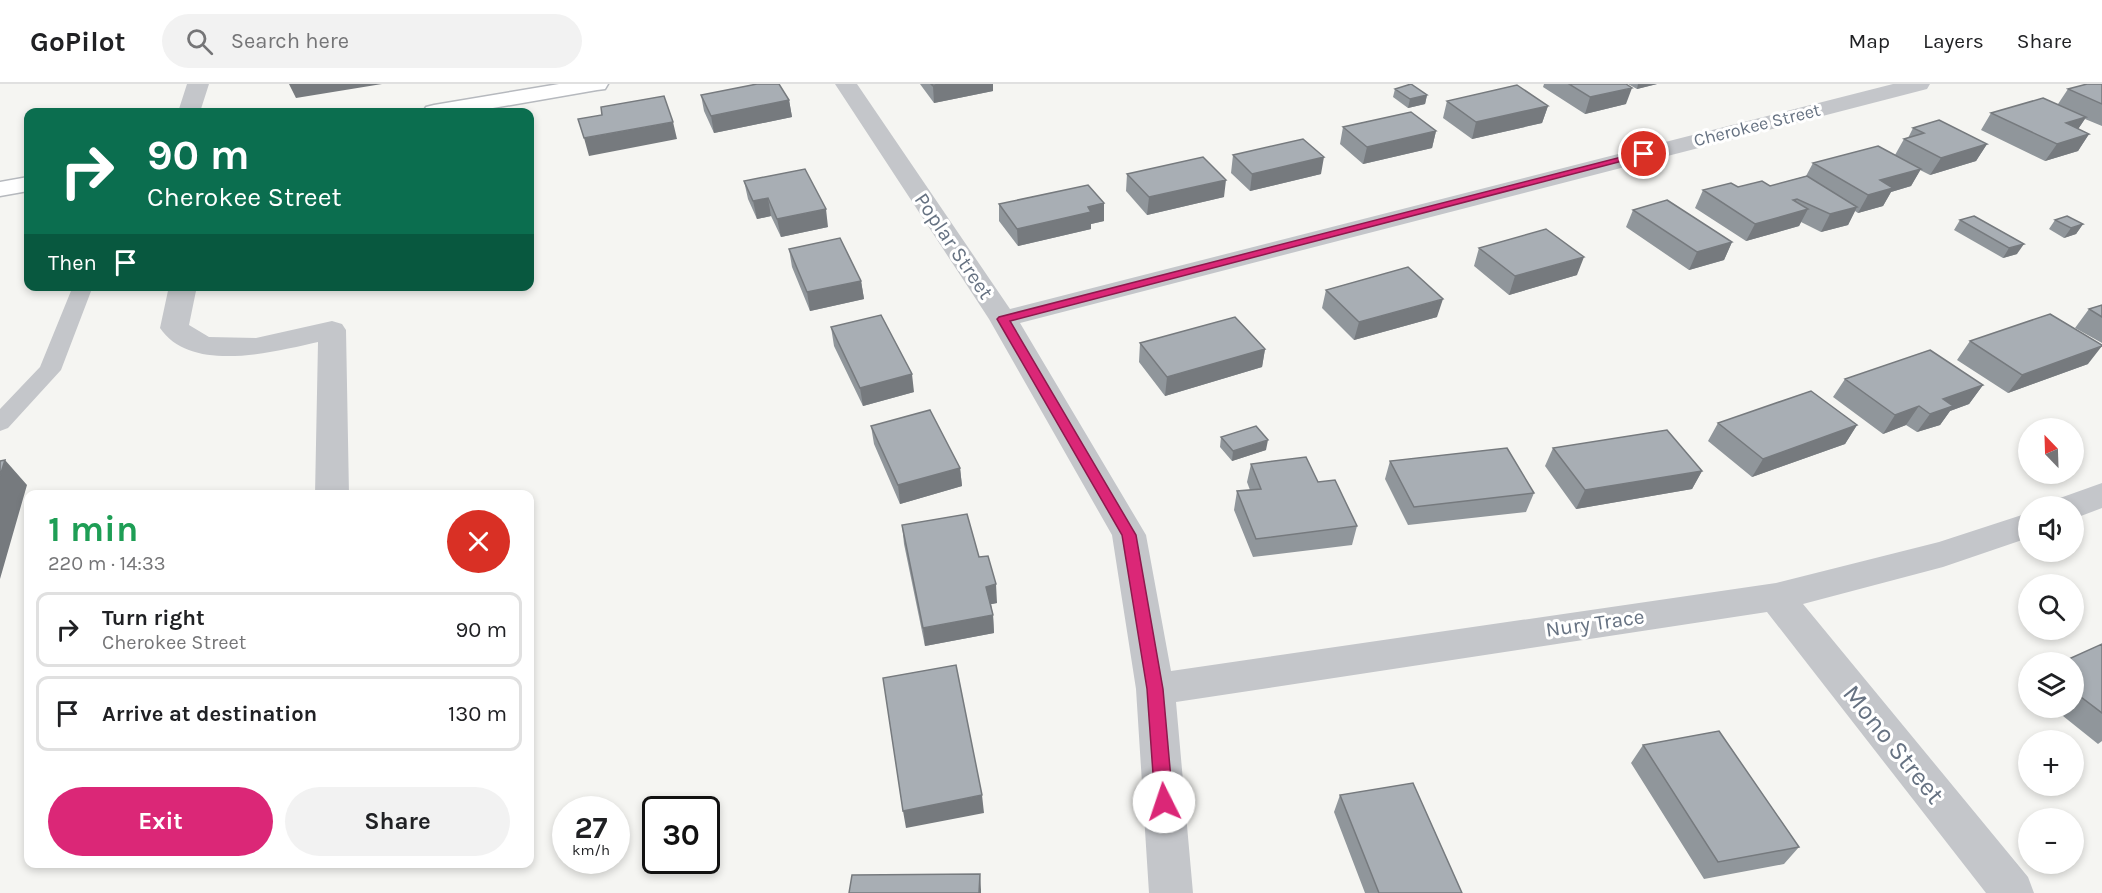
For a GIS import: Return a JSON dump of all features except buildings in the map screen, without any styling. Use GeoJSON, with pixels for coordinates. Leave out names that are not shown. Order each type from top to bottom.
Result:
{"type":"FeatureCollection","features":[{"type":"Feature","properties":{"kind":"street"},"geometry":{"type":"LineString","coordinates":[[190,108],[198,84]]}},
{"type":"Feature","properties":{"kind":"street"},"geometry":{"type":"LineString","coordinates":[[457,108],[597,84]]}},
{"type":"Feature","properties":{"kind":"street","name":"Poplar Street"},"geometry":{"type":"LineString","coordinates":[[846,84],[1003,319],[1129,535],[1155,689],[1171,893]]}},
{"type":"Feature","properties":{"kind":"street","name":"Cherokee Street"},"geometry":{"type":"LineString","coordinates":[[1003,319],[1919,84]]}},
{"type":"Feature","properties":{"kind":"street"},"geometry":{"type":"LineString","coordinates":[[0,189],[24,185]]}},
{"type":"Feature","properties":{"kind":"street"},"geometry":{"type":"LineString","coordinates":[[182,291],[174,328],[203,346],[256,347],[332,330],[332,490]]}},
{"type":"Feature","properties":{"kind":"street"},"geometry":{"type":"LineString","coordinates":[[2084,502],[2102,495]]}},
{"type":"Feature","properties":{"kind":"street","name":"Nury Trace"},"geometry":{"type":"LineString","coordinates":[[1155,689],[1776,597],[1943,554],[2018,528]]}},
{"type":"Feature","properties":{"kind":"street","name":"Mono Street"},"geometry":{"type":"LineString","coordinates":[[1776,597],[2012,892]]}},
{"type":"Feature","properties":{"kind":"lane"},"geometry":{"type":"LineString","coordinates":[[0,423],[50,370],[81,291]]}},
{"type":"Feature","properties":{"kind":"route"},"geometry":{"type":"LineString","coordinates":[[1164,802],[1155,689],[1129,535],[1003,319],[1644,154]]}}]}
